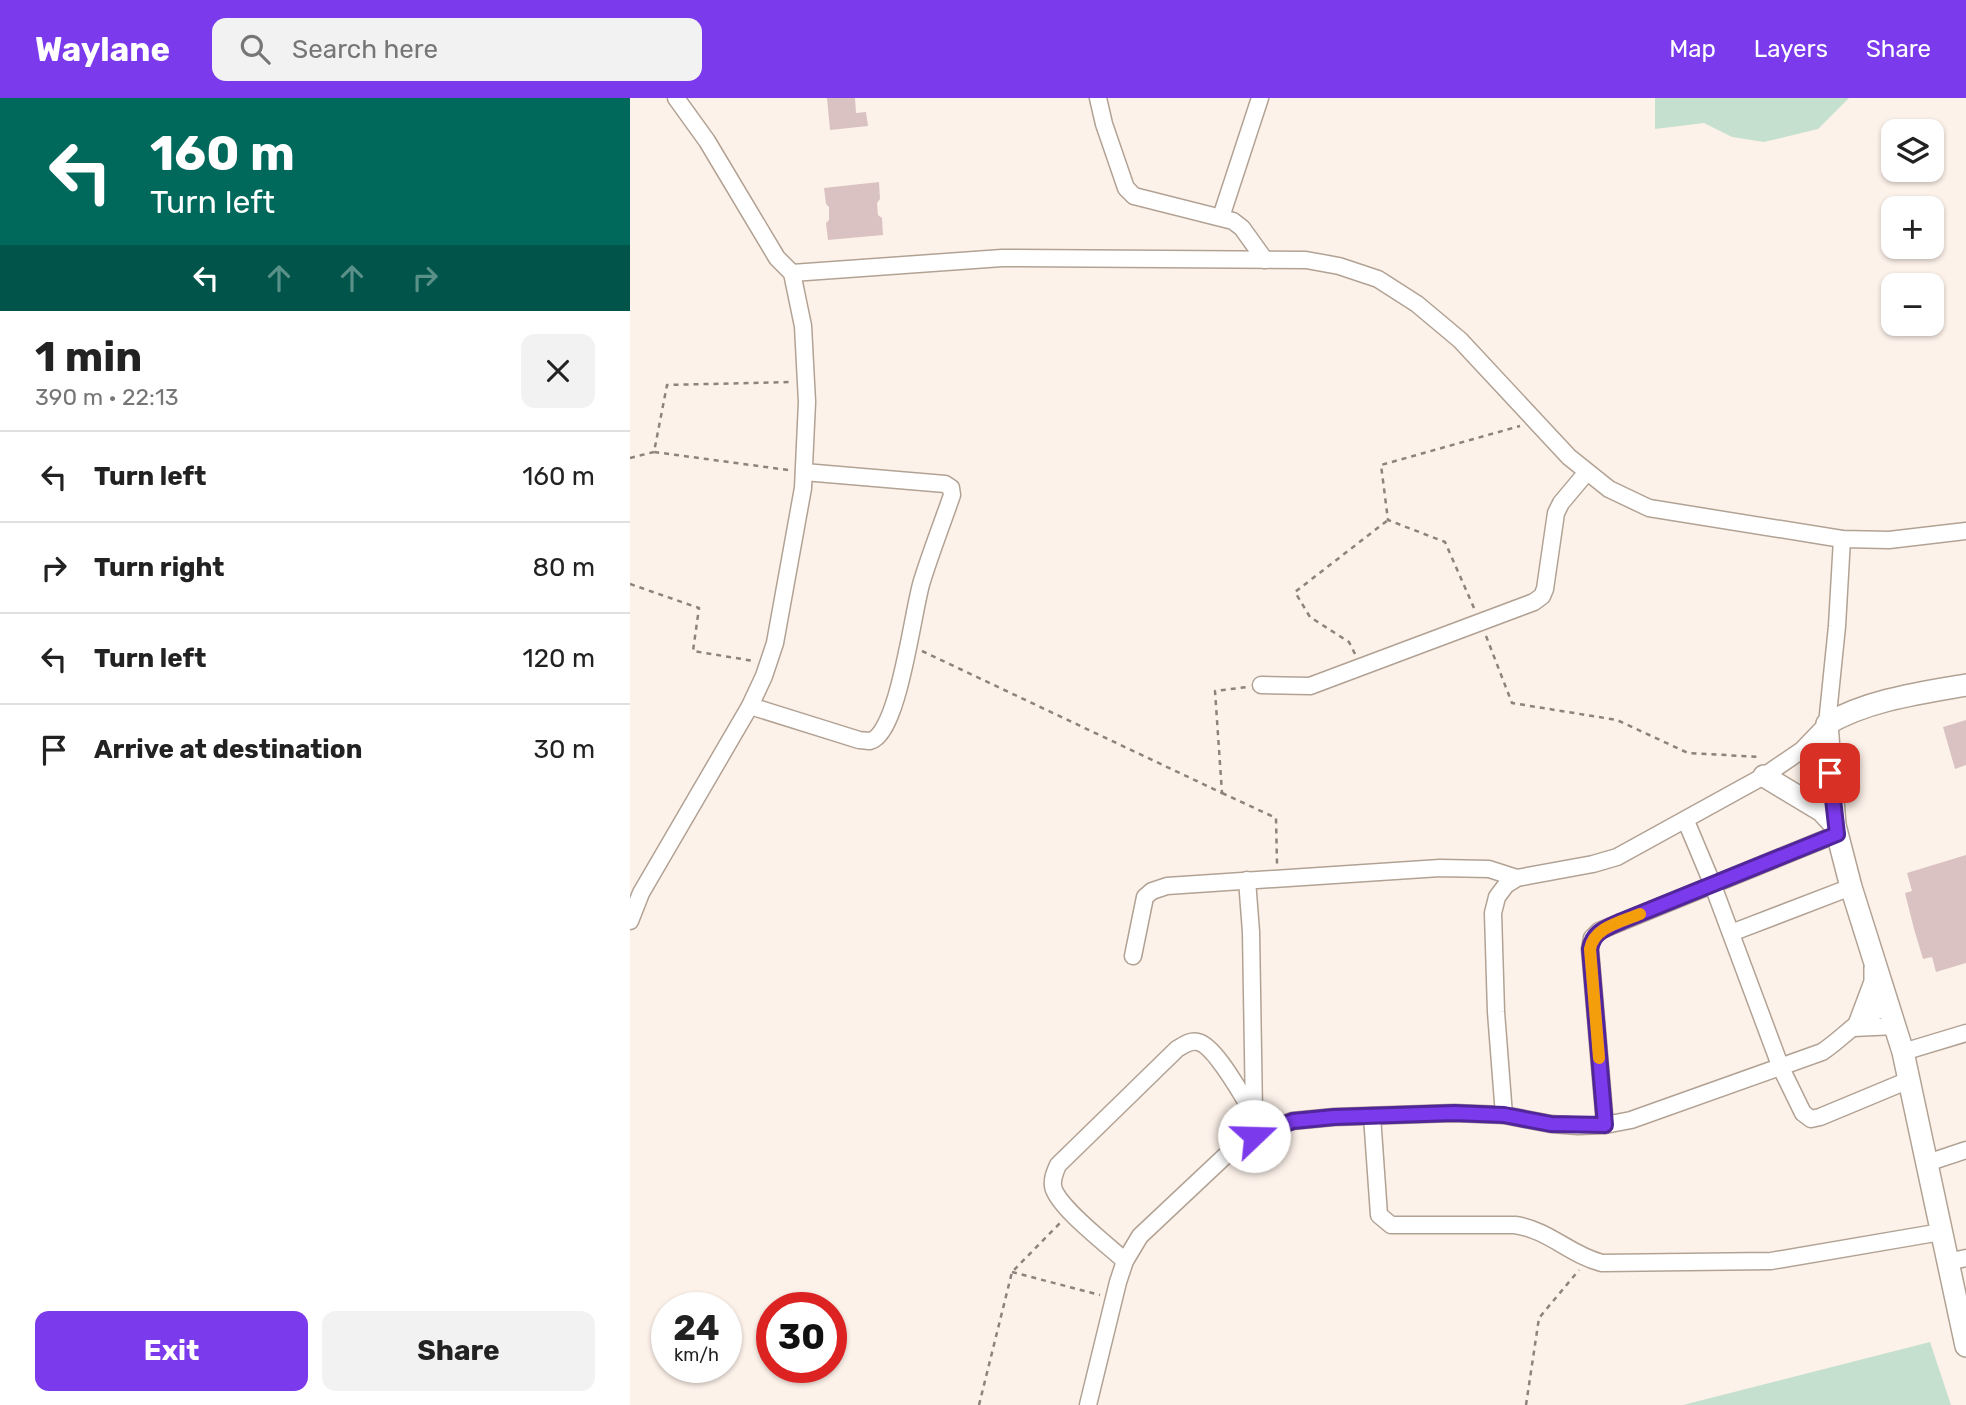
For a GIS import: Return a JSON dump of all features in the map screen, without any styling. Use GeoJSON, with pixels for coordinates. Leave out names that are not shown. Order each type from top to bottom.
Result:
{"type":"FeatureCollection","features":[{"type":"Feature","properties":{"kind":"street"},"geometry":{"type":"LineString","coordinates":[[630,921],[641,893],[750,706],[768,663],[775,643],[796,534],[804,472],[807,402],[803,326],[792,273],[777,258],[707,141],[676,98]]}},
{"type":"Feature","properties":{"kind":"street"},"geometry":{"type":"LineString","coordinates":[[1098,98],[1126,188],[1134,196],[1233,221],[1242,228],[1265,260]]}},
{"type":"Feature","properties":{"kind":"street"},"geometry":{"type":"LineString","coordinates":[[1220,217],[1260,98]]}},
{"type":"Feature","properties":{"kind":"street"},"geometry":{"type":"LineString","coordinates":[[792,273],[1002,258],[1306,260],[1339,266],[1378,279],[1417,304],[1460,340],[1569,457],[1609,489],[1649,508],[1842,539],[1889,540],[1966,531]]}},
{"type":"Feature","properties":{"kind":"street"},"geometry":{"type":"LineString","coordinates":[[750,706],[869,741],[877,737],[893,707],[922,582],[952,495],[951,488],[945,484],[804,472]]}},
{"type":"Feature","properties":{"kind":"street"},"geometry":{"type":"LineString","coordinates":[[1261,685],[1305,688],[1534,602],[1542,596],[1545,589],[1556,513],[1587,472]]}},
{"type":"Feature","properties":{"kind":"street"},"geometry":{"type":"LineString","coordinates":[[1842,539],[1828,724],[1836,829],[1851,887],[1903,1052],[1941,1232],[1957,1260],[1966,1346]]}},
{"type":"Feature","properties":{"kind":"street"},"geometry":{"type":"LineString","coordinates":[[1504,1115],[1496,1012],[1493,913],[1497,897],[1506,885],[1517,878],[1617,857],[1764,776],[1802,750],[1828,724],[1844,714],[1917,694],[1966,685]]}},
{"type":"Feature","properties":{"kind":"street"},"geometry":{"type":"LineString","coordinates":[[1764,776],[1822,811],[1836,829]]}},
{"type":"Feature","properties":{"kind":"street"},"geometry":{"type":"LineString","coordinates":[[1686,821],[1782,1068],[1803,1113],[1811,1119],[1909,1080]]}},
{"type":"Feature","properties":{"kind":"street"},"geometry":{"type":"LineString","coordinates":[[1605,1125],[1590,949],[1592,939],[1600,931],[1836,829]]}},
{"type":"Feature","properties":{"kind":"street"},"geometry":{"type":"LineString","coordinates":[[1133,956],[1145,897],[1152,891],[1182,884],[1475,867],[1517,878]]}},
{"type":"Feature","properties":{"kind":"street"},"geometry":{"type":"LineString","coordinates":[[1247,880],[1251,932],[1254,1136]]}},
{"type":"Feature","properties":{"kind":"street"},"geometry":{"type":"LineString","coordinates":[[1731,933],[1851,887]]}},
{"type":"Feature","properties":{"kind":"street"},"geometry":{"type":"LineString","coordinates":[[1856,1025],[1875,982],[1874,959]]}},
{"type":"Feature","properties":{"kind":"street"},"geometry":{"type":"LineString","coordinates":[[1087,1405],[1125,1261],[1140,1236],[1224,1157],[1254,1136],[1293,1121],[1454,1113],[1504,1115],[1551,1124],[1605,1125],[1631,1120],[1822,1052],[1873,1011],[1893,1016]]}},
{"type":"Feature","properties":{"kind":"street"},"geometry":{"type":"LineString","coordinates":[[1903,1052],[1966,1033]]}},
{"type":"Feature","properties":{"kind":"street"},"geometry":{"type":"LineString","coordinates":[[1125,1261],[1060,1202],[1053,1188],[1053,1177],[1058,1165],[1177,1049],[1188,1042],[1199,1042],[1211,1049],[1254,1114]]}},
{"type":"Feature","properties":{"kind":"street"},"geometry":{"type":"LineString","coordinates":[[1372,1116],[1379,1215],[1391,1225],[1534,1227],[1588,1259],[1602,1263],[1770,1261],[1941,1232]]}},
{"type":"Feature","properties":{"kind":"street"},"geometry":{"type":"LineString","coordinates":[[1927,1163],[1966,1150]]}},
{"type":"Feature","properties":{"kind":"path"},"geometry":{"type":"LineString","coordinates":[[654,452],[667,385],[806,382]]}},
{"type":"Feature","properties":{"kind":"path"},"geometry":{"type":"LineString","coordinates":[[1388,520],[1381,465],[1537,421]]}},
{"type":"Feature","properties":{"kind":"path"},"geometry":{"type":"LineString","coordinates":[[630,458],[654,452],[804,472]]}},
{"type":"Feature","properties":{"kind":"path"},"geometry":{"type":"LineString","coordinates":[[1388,520],[1445,542],[1481,621],[1513,703],[1617,720],[1688,752],[1789,759]]}},
{"type":"Feature","properties":{"kind":"path"},"geometry":{"type":"LineString","coordinates":[[1361,667],[1349,642],[1310,617],[1295,592],[1388,520]]}},
{"type":"Feature","properties":{"kind":"path"},"geometry":{"type":"LineString","coordinates":[[630,584],[699,608],[692,651],[768,663]]}},
{"type":"Feature","properties":{"kind":"path"},"geometry":{"type":"LineString","coordinates":[[909,645],[1276,818],[1278,878]]}},
{"type":"Feature","properties":{"kind":"path"},"geometry":{"type":"LineString","coordinates":[[1222,793],[1215,691],[1261,685]]}},
{"type":"Feature","properties":{"kind":"path"},"geometry":{"type":"LineString","coordinates":[[979,1405],[1012,1272],[1071,1212]]}},
{"type":"Feature","properties":{"kind":"path"},"geometry":{"type":"LineString","coordinates":[[1526,1405],[1539,1318],[1588,1259]]}},
{"type":"Feature","properties":{"kind":"path"},"geometry":{"type":"LineString","coordinates":[[1012,1272],[1115,1298]]}},
{"type":"Feature","properties":{"kind":"green space"},"geometry":{"type":"Polygon","coordinates":[[[1655,98],[1849,98],[1818,129],[1764,142],[1732,137],[1704,123],[1655,129],[1655,98]]]}},
{"type":"Feature","properties":{"kind":"green space"},"geometry":{"type":"Polygon","coordinates":[[[1930,1342],[1951,1405],[1683,1405],[1930,1342]]]}},
{"type":"Feature","properties":{"kind":"building"},"geometry":{"type":"Polygon","coordinates":[[[827,98],[855,98],[856,113],[866,112],[868,126],[830,130],[827,98]]]}},
{"type":"Feature","properties":{"kind":"building"},"geometry":{"type":"Polygon","coordinates":[[[879,182],[880,199],[877,203],[878,215],[882,218],[883,235],[828,240],[826,223],[829,220],[829,207],[826,204],[824,188],[879,182]]]}},
{"type":"Feature","properties":{"kind":"building"},"geometry":{"type":"Polygon","coordinates":[[[1966,720],[1966,765],[1955,769],[1943,727],[1966,720]]]}},
{"type":"Feature","properties":{"kind":"building"},"geometry":{"type":"Polygon","coordinates":[[[1966,855],[1966,963],[1936,972],[1932,957],[1923,959],[1914,929],[1905,893],[1912,891],[1907,873],[1966,855]]]}},
{"type":"Feature","properties":{"kind":"slow traffic"},"geometry":{"type":"LineString","coordinates":[[1599,1058],[1590,949],[1592,939],[1600,931],[1640,914]]}},
{"type":"Feature","properties":{"kind":"route"},"geometry":{"type":"LineString","coordinates":[[1254,1136],[1293,1121],[1454,1113],[1504,1115],[1551,1124],[1605,1125],[1590,949],[1592,939],[1600,931],[1622,921],[1837,834],[1830,773]]}}]}
